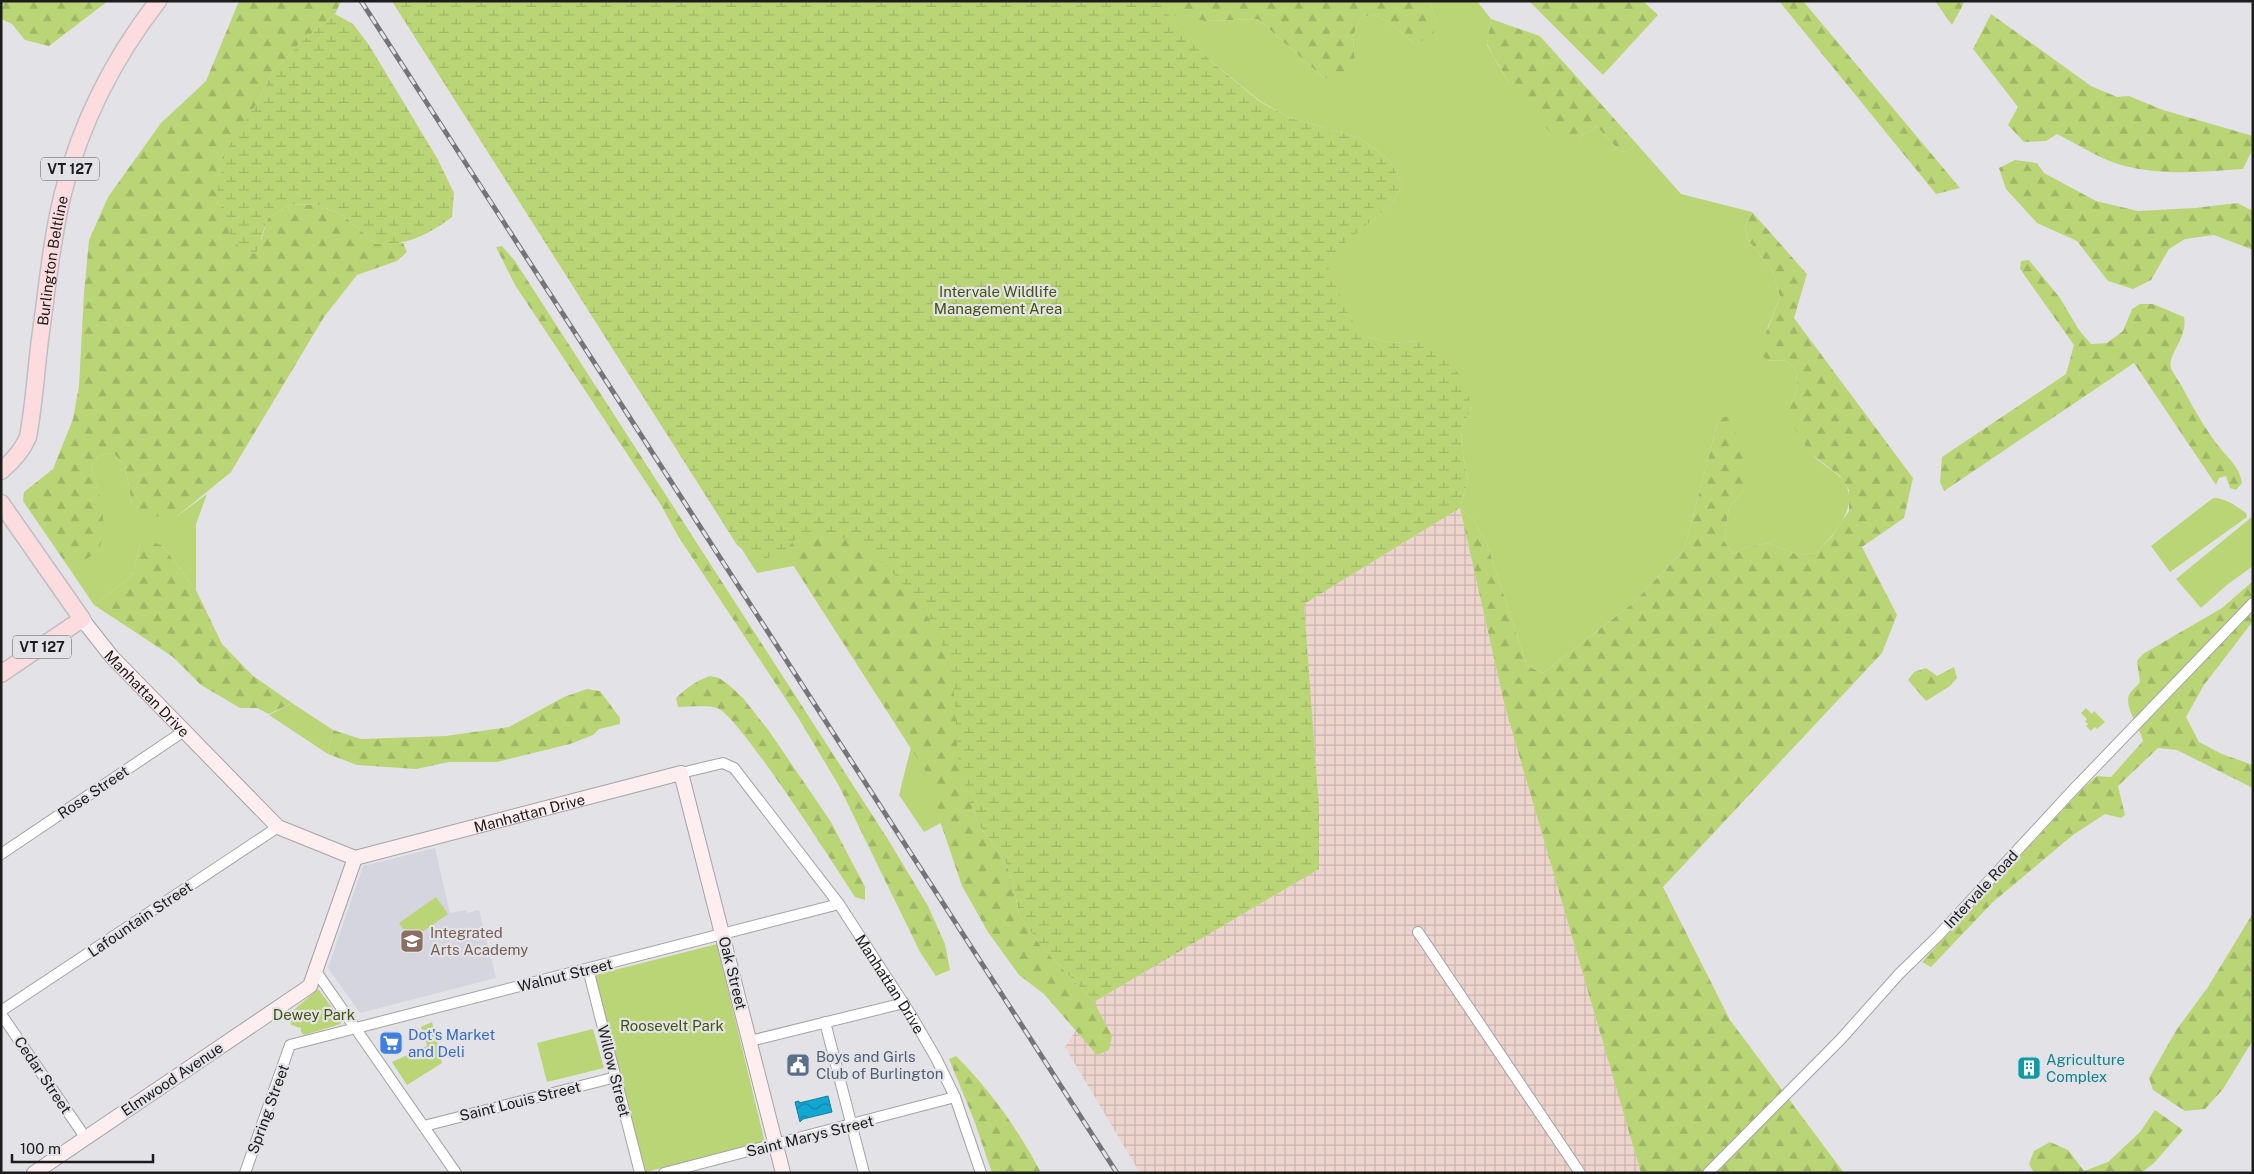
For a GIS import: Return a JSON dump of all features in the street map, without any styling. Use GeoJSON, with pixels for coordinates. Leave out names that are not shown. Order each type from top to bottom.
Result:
{"type":"FeatureCollection","features":[{"type":"Feature","properties":{"kind":"main road","name":"Burlington Beltline"},"geometry":{"type":"LineString","coordinates":[[1,471],[13,461],[24,447],[28,436],[54,240],[63,195],[76,149],[94,104],[110,73],[158,1]]}},
{"type":"Feature","properties":{"kind":"main road","name":"Manhattan Drive"},"geometry":{"type":"LineString","coordinates":[[1,503],[82,620]]}},
{"type":"Feature","properties":{"kind":"main road","name":"VT 127"},"geometry":{"type":"LineString","coordinates":[[1,674],[82,620]]}},
{"type":"Feature","properties":{"kind":"street","name":"Intervale Road"},"geometry":{"type":"LineString","coordinates":[[1708,1173],[1853,1027],[1909,964],[1938,936],[2072,791],[2253,602]]}},
{"type":"Feature","properties":{"kind":"street","name":"Manhattan Drive"},"geometry":{"type":"LineString","coordinates":[[82,620],[112,657],[278,827],[355,858],[718,764],[727,764],[734,768],[839,904],[904,1003],[928,1043],[955,1098],[981,1173]]}},
{"type":"Feature","properties":{"kind":"street","name":"Rose Street"},"geometry":{"type":"LineString","coordinates":[[1,854],[184,731]]}},
{"type":"Feature","properties":{"kind":"street","name":"Oak Street"},"geometry":{"type":"LineString","coordinates":[[681,773],[783,1173]]}},
{"type":"Feature","properties":{"kind":"street","name":"Lafountain Street"},"geometry":{"type":"LineString","coordinates":[[1,1012],[278,827]]}},
{"type":"Feature","properties":{"kind":"street"},"geometry":{"type":"LineString","coordinates":[[355,858],[315,970],[456,1173]]}},
{"type":"Feature","properties":{"kind":"street","name":"Walnut Street"},"geometry":{"type":"LineString","coordinates":[[290,1045],[839,904]]}},
{"type":"Feature","properties":{"kind":"street"},"geometry":{"type":"LineString","coordinates":[[1418,932],[1580,1173]]}},
{"type":"Feature","properties":{"kind":"street","name":"Willow Street"},"geometry":{"type":"LineString","coordinates":[[588,969],[640,1173]]}},
{"type":"Feature","properties":{"kind":"street","name":"Elmwood Avenue"},"geometry":{"type":"LineString","coordinates":[[34,1173],[310,986],[315,970]]}},
{"type":"Feature","properties":{"kind":"street"},"geometry":{"type":"LineString","coordinates":[[750,1041],[904,1003]]}},
{"type":"Feature","properties":{"kind":"street","name":"Cedar Street"},"geometry":{"type":"LineString","coordinates":[[1,1012],[85,1137]]}},
{"type":"Feature","properties":{"kind":"street"},"geometry":{"type":"LineString","coordinates":[[826,1022],[864,1173]]}},
{"type":"Feature","properties":{"kind":"street","name":"Spring Street"},"geometry":{"type":"LineString","coordinates":[[245,1173],[290,1045]]}},
{"type":"Feature","properties":{"kind":"street","name":"Saint Louis Street"},"geometry":{"type":"LineString","coordinates":[[424,1126],[616,1077]]}},
{"type":"Feature","properties":{"kind":"street","name":"Saint Marys Street"},"geometry":{"type":"LineString","coordinates":[[664,1173],[955,1098]]}},
{"type":"Feature","properties":{"kind":"shaded area"},"geometry":{"type":"Polygon","coordinates":[[[1460,508],[1505,707],[1641,1173],[1140,1173],[1065,1047],[1094,1002],[1319,869],[1319,807],[1304,604],[1460,508]]]}},
{"type":"Feature","properties":{"kind":"shaded area","name":"Integrated Arts Academy"},"geometry":{"type":"Polygon","coordinates":[[[435,848],[450,913],[466,910],[467,913],[479,910],[496,978],[360,1013],[328,968],[363,866],[435,848]]]}},
{"type":"Feature","properties":{"kind":"green space"},"geometry":{"type":"Polygon","coordinates":[[[1,1],[108,1],[49,46],[25,40],[12,24],[1,19],[1,1]]]}},
{"type":"Feature","properties":{"kind":"green space"},"geometry":{"type":"Polygon","coordinates":[[[239,1],[341,1],[335,14],[301,42],[272,73],[257,103],[261,240],[268,218],[292,204],[318,205],[343,215],[376,244],[403,243],[407,252],[397,261],[357,275],[324,317],[231,472],[176,517],[142,516],[132,504],[125,465],[113,453],[99,455],[91,466],[102,510],[103,534],[101,544],[96,552],[69,568],[23,501],[24,492],[53,469],[73,419],[79,386],[89,240],[108,197],[161,123],[206,81],[239,1]]]}},
{"type":"Feature","properties":{"kind":"green space","name":"Intervale Wildlife Management Area"},"geometry":{"type":"Polygon","coordinates":[[[392,1],[1172,1],[1206,21],[1258,19],[1324,78],[1355,61],[1353,36],[1360,19],[1372,14],[1389,22],[1415,44],[1436,20],[1429,1],[1477,1],[1491,19],[1487,45],[1510,85],[1579,137],[1597,127],[1621,152],[1631,150],[1635,142],[1681,194],[1752,212],[1745,226],[1748,240],[1773,271],[1780,297],[1767,329],[1766,360],[1786,361],[1796,370],[1797,390],[1790,407],[1802,437],[1814,456],[1838,475],[1846,485],[1849,495],[1845,516],[1816,553],[1798,555],[1768,543],[1747,547],[1733,554],[1724,541],[1729,508],[1744,490],[1719,418],[1684,550],[1633,603],[1543,673],[1527,666],[1486,541],[1473,520],[1460,508],[1468,480],[1462,450],[1461,430],[1472,407],[1419,341],[1390,343],[1367,337],[976,804],[924,832],[899,795],[927,683],[845,556],[757,573],[392,1]],[[1170,17],[1352,236],[1393,203],[1403,184],[1389,160],[1360,138],[1290,118],[1260,101],[1212,62],[1170,17]]]}},
{"type":"Feature","properties":{"kind":"green space","name":"Intervale Wildlife Management Area"},"geometry":{"type":"Polygon","coordinates":[[[392,1],[1164,1],[1168,14],[1212,62],[1259,101],[1290,118],[1360,138],[1389,160],[1403,184],[1393,203],[1337,249],[1328,267],[1350,318],[1367,337],[1390,343],[1419,341],[1448,360],[1463,380],[1472,407],[1461,430],[1462,450],[1468,480],[1460,508],[1304,604],[1319,807],[1319,869],[1094,1002],[1040,945],[1019,914],[1013,882],[1006,863],[979,825],[968,796],[958,757],[953,675],[936,629],[915,598],[891,571],[863,545],[823,532],[801,534],[784,551],[762,560],[752,557],[737,545],[392,1]]]}},
{"type":"Feature","properties":{"kind":"green space"},"geometry":{"type":"Polygon","coordinates":[[[1164,1],[1429,1],[1436,20],[1433,36],[1415,44],[1389,22],[1372,14],[1360,19],[1353,36],[1355,61],[1348,77],[1324,78],[1258,19],[1206,21],[1168,14],[1164,1]]]}},
{"type":"Feature","properties":{"kind":"green space"},"geometry":{"type":"Polygon","coordinates":[[[1529,1],[1643,1],[1658,15],[1603,75],[1529,1]]]}},
{"type":"Feature","properties":{"kind":"green space"},"geometry":{"type":"Polygon","coordinates":[[[1779,1],[1803,1],[1960,188],[1936,194],[1779,1]]]}},
{"type":"Feature","properties":{"kind":"green space"},"geometry":{"type":"Polygon","coordinates":[[[1935,1],[1965,1],[1952,25],[1935,1]]]}},
{"type":"Feature","properties":{"kind":"green space"},"geometry":{"type":"Polygon","coordinates":[[[335,14],[353,24],[369,45],[437,158],[454,193],[452,217],[416,238],[397,243],[376,244],[343,215],[318,205],[292,204],[268,218],[256,253],[245,255],[229,233],[217,194],[225,152],[257,103],[272,73],[301,42],[335,14]]]}},
{"type":"Feature","properties":{"kind":"green space"},"geometry":{"type":"Polygon","coordinates":[[[1991,14],[2091,86],[2117,97],[2129,96],[2163,110],[2253,136],[2253,148],[2243,169],[2177,172],[2144,170],[2112,162],[2057,134],[2046,141],[2024,142],[2008,125],[2018,107],[1973,49],[1991,14]]]}},
{"type":"Feature","properties":{"kind":"green space"},"geometry":{"type":"Polygon","coordinates":[[[1491,19],[1540,36],[1635,142],[1631,150],[1621,152],[1597,127],[1579,137],[1553,136],[1510,85],[1487,44],[1491,19]]]}},
{"type":"Feature","properties":{"kind":"green space"},"geometry":{"type":"Polygon","coordinates":[[[2015,160],[2037,163],[2044,173],[2096,201],[2138,211],[2195,208],[2237,203],[2253,211],[2253,250],[2214,235],[2185,239],[2169,249],[2151,280],[2133,289],[2108,281],[2077,241],[2037,223],[2006,189],[1999,168],[2015,160]]]}},
{"type":"Feature","properties":{"kind":"green space"},"geometry":{"type":"Polygon","coordinates":[[[1752,212],[1807,274],[1794,318],[1913,478],[1904,518],[1862,547],[1897,615],[1882,653],[1663,887],[1730,1020],[1844,1173],[1641,1173],[1505,707],[1460,508],[1473,520],[1486,541],[1527,666],[1543,673],[1633,603],[1684,550],[1719,418],[1729,416],[1748,468],[1744,490],[1729,508],[1724,541],[1733,554],[1747,547],[1768,543],[1798,555],[1816,553],[1832,536],[1849,511],[1849,490],[1840,476],[1810,453],[1792,424],[1790,407],[1797,390],[1796,370],[1786,361],[1766,360],[1759,351],[1780,297],[1773,271],[1748,240],[1745,226],[1752,212]]]}},
{"type":"Feature","properties":{"kind":"green space"},"geometry":{"type":"Polygon","coordinates":[[[502,246],[515,261],[889,841],[928,906],[945,944],[950,970],[936,976],[920,952],[839,786],[799,719],[678,536],[661,505],[515,285],[496,247],[502,246]]]}},
{"type":"Feature","properties":{"kind":"green space"},"geometry":{"type":"Polygon","coordinates":[[[2029,260],[2060,298],[2079,330],[2091,344],[2107,343],[2123,331],[2132,309],[2140,304],[2153,304],[2184,317],[2183,332],[2172,357],[2171,368],[2207,430],[2238,471],[2242,483],[2236,490],[2230,488],[2226,476],[2219,478],[2216,485],[2134,363],[1944,491],[1940,482],[1942,457],[2066,374],[2074,345],[2020,269],[2021,261],[2029,260]]]}},
{"type":"Feature","properties":{"kind":"green space"},"geometry":{"type":"Polygon","coordinates":[[[113,453],[125,465],[132,504],[176,517],[207,494],[196,524],[196,590],[163,546],[140,545],[132,576],[94,605],[69,568],[96,552],[98,488],[91,466],[99,455],[113,453]]]}},
{"type":"Feature","properties":{"kind":"green space"},"geometry":{"type":"Polygon","coordinates":[[[2213,498],[2231,503],[2246,513],[2247,517],[2170,572],[2151,546],[2213,498]]]}},
{"type":"Feature","properties":{"kind":"green space"},"geometry":{"type":"Polygon","coordinates":[[[2253,516],[2253,566],[2228,584],[2201,608],[2176,579],[2253,516]]]}},
{"type":"Feature","properties":{"kind":"green space"},"geometry":{"type":"Polygon","coordinates":[[[823,532],[863,545],[891,571],[915,598],[936,629],[953,675],[958,757],[968,796],[979,825],[1006,863],[1013,882],[1019,914],[1040,945],[1094,1002],[1112,1036],[1109,1050],[1097,1055],[1044,994],[1019,975],[988,932],[962,886],[926,772],[784,551],[801,534],[823,532]]]}},
{"type":"Feature","properties":{"kind":"green space"},"geometry":{"type":"Polygon","coordinates":[[[150,541],[163,546],[196,590],[222,644],[252,675],[292,703],[269,714],[257,708],[240,708],[201,685],[173,657],[94,605],[132,576],[140,545],[150,541]]]}},
{"type":"Feature","properties":{"kind":"green space"},"geometry":{"type":"Polygon","coordinates":[[[2253,581],[2253,621],[2204,685],[2186,717],[2199,742],[2222,754],[2253,765],[2253,788],[2177,750],[2158,748],[2118,786],[2125,815],[2121,818],[2105,814],[2073,835],[1993,902],[1931,967],[1922,962],[2082,789],[2097,776],[2111,777],[2143,741],[2130,711],[2128,700],[2130,693],[2140,682],[2137,661],[2143,654],[2222,608],[2253,581]]]}},
{"type":"Feature","properties":{"kind":"green space"},"geometry":{"type":"Polygon","coordinates":[[[1954,667],[1957,678],[1950,686],[1926,701],[1908,680],[1914,672],[1926,668],[1937,676],[1954,667]]]}},
{"type":"Feature","properties":{"kind":"green space"},"geometry":{"type":"Polygon","coordinates":[[[710,676],[719,678],[743,698],[769,731],[831,822],[865,887],[865,900],[855,897],[787,794],[745,736],[728,717],[713,707],[678,707],[676,698],[691,685],[710,676]]]}},
{"type":"Feature","properties":{"kind":"green space"},"geometry":{"type":"Polygon","coordinates":[[[587,689],[600,691],[620,718],[620,724],[599,729],[593,735],[570,744],[497,762],[449,762],[416,769],[357,765],[328,754],[333,730],[361,739],[446,736],[509,727],[564,697],[587,689]]]}},
{"type":"Feature","properties":{"kind":"green space"},"geometry":{"type":"Polygon","coordinates":[[[292,703],[333,730],[328,754],[269,715],[292,703]]]}},
{"type":"Feature","properties":{"kind":"green space"},"geometry":{"type":"Polygon","coordinates":[[[2086,708],[2092,714],[2094,711],[2105,722],[2097,729],[2095,727],[2091,731],[2086,726],[2088,724],[2085,721],[2087,719],[2081,713],[2086,708]]]}},
{"type":"Feature","properties":{"kind":"green space"},"geometry":{"type":"Polygon","coordinates":[[[436,897],[448,914],[411,940],[399,923],[436,897]]]}},
{"type":"Feature","properties":{"kind":"green space"},"geometry":{"type":"Polygon","coordinates":[[[2253,913],[2253,1040],[2223,1089],[2205,1109],[2185,1111],[2153,1090],[2149,1078],[2177,1029],[2208,987],[2253,913]]]}},
{"type":"Feature","properties":{"kind":"green space","name":"Roosevelt Park"},"geometry":{"type":"Polygon","coordinates":[[[717,944],[765,1143],[645,1172],[595,975],[717,944]]]}},
{"type":"Feature","properties":{"kind":"green space","name":"Dewey Park"},"geometry":{"type":"Polygon","coordinates":[[[319,990],[341,1020],[341,1024],[304,1035],[301,1032],[301,1028],[291,1025],[290,1013],[319,990]]]}},
{"type":"Feature","properties":{"kind":"green space"},"geometry":{"type":"Polygon","coordinates":[[[432,1022],[442,1063],[407,1085],[392,1062],[427,1046],[421,1027],[432,1022]]]}},
{"type":"Feature","properties":{"kind":"green space"},"geometry":{"type":"Polygon","coordinates":[[[593,1029],[604,1068],[547,1082],[537,1043],[593,1029]]]}},
{"type":"Feature","properties":{"kind":"green space"},"geometry":{"type":"Polygon","coordinates":[[[956,1056],[1003,1111],[1041,1173],[992,1173],[974,1120],[949,1059],[956,1056]]]}},
{"type":"Feature","properties":{"kind":"green space"},"geometry":{"type":"Polygon","coordinates":[[[2155,1110],[2183,1130],[2154,1163],[2141,1173],[2034,1173],[2029,1164],[2034,1151],[2050,1142],[2068,1150],[2084,1171],[2108,1162],[2140,1132],[2155,1110]]]}},
{"type":"Feature","properties":{"kind":"water"},"geometry":{"type":"Polygon","coordinates":[[[828,1096],[832,1112],[803,1119],[800,1122],[795,1102],[799,1101],[799,1103],[828,1096]]]}},
{"type":"Feature","properties":{"kind":"railway"},"geometry":{"type":"LineString","coordinates":[[361,1],[1117,1173]]}},
{"type":"Feature","properties":{"kind":"place","name":"Integrated Arts Academy"},"geometry":{"type":"Point","coordinates":[412,941]}},
{"type":"Feature","properties":{"kind":"place","name":"Dot's Market and Deli"},"geometry":{"type":"Point","coordinates":[391,1043]}},
{"type":"Feature","properties":{"kind":"place","name":"Boys and Girls Club of Burlington"},"geometry":{"type":"Point","coordinates":[798,1065]}},
{"type":"Feature","properties":{"kind":"place","name":"Agriculture Complex"},"geometry":{"type":"Point","coordinates":[2029,1068]}}]}
